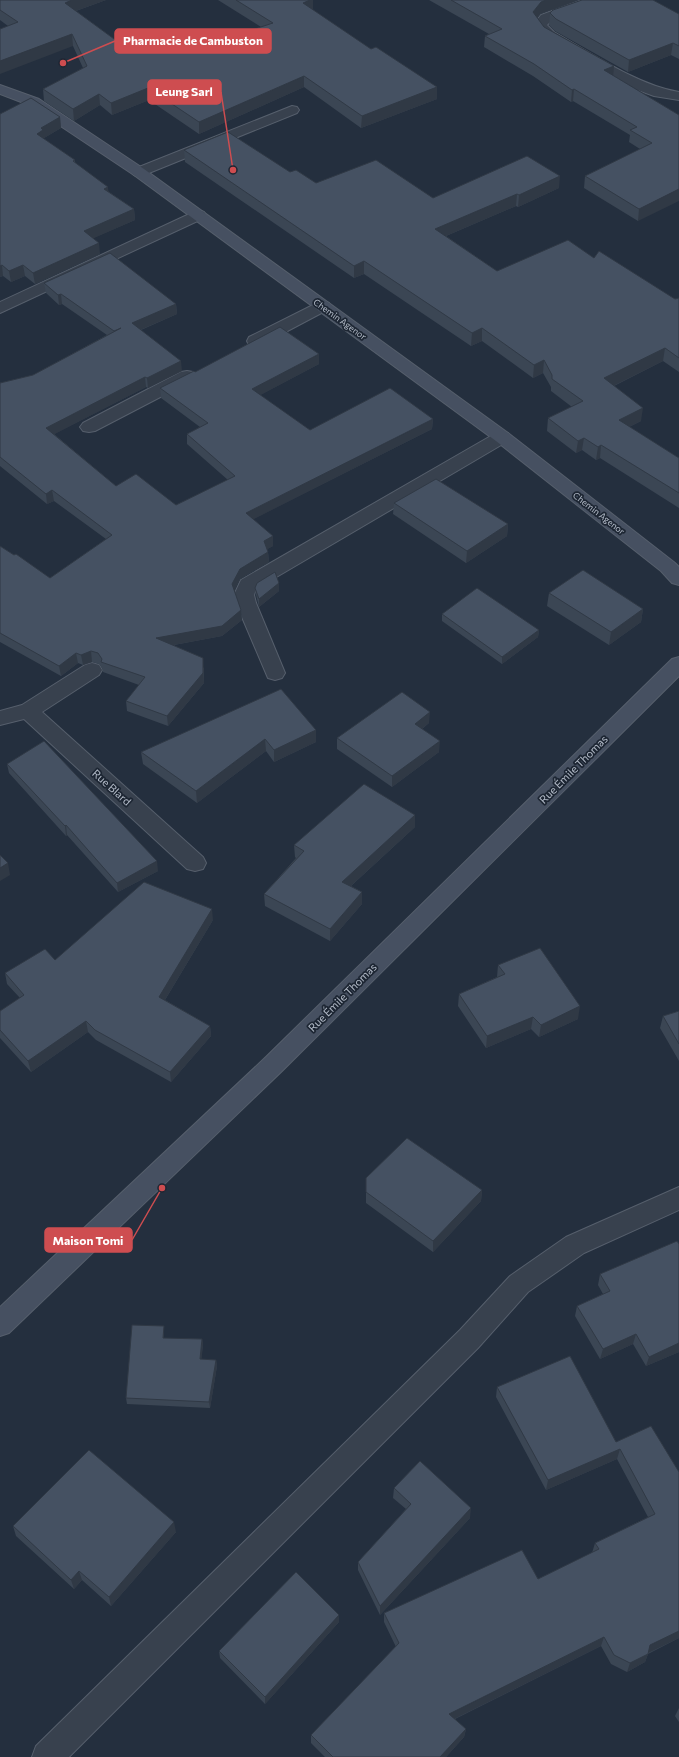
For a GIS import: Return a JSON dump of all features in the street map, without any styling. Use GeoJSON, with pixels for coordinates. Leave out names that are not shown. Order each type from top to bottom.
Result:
{"type":"FeatureCollection","features":[{"type":"Feature","properties":{"kind":"main road","name":"Chemin Agenor"},"geometry":{"type":"LineString","coordinates":[[0,89],[34,102],[138,172],[198,215],[502,438],[675,573]]}},
{"type":"Feature","properties":{"kind":"main road","name":"Rue Émile Thomas"},"geometry":{"type":"LineString","coordinates":[[0,1324],[274,1064],[679,664]]}},
{"type":"Feature","properties":{"kind":"street"},"geometry":{"type":"LineString","coordinates":[[595,0],[546,18],[540,25],[549,35],[640,86],[659,93],[679,96]]}},
{"type":"Feature","properties":{"kind":"street"},"geometry":{"type":"LineString","coordinates":[[138,172],[292,110]]}},
{"type":"Feature","properties":{"kind":"street"},"geometry":{"type":"LineString","coordinates":[[0,308],[198,215]]}},
{"type":"Feature","properties":{"kind":"street"},"geometry":{"type":"LineString","coordinates":[[238,350],[322,306]]}},
{"type":"Feature","properties":{"kind":"street"},"geometry":{"type":"LineString","coordinates":[[89,428],[202,369]]}},
{"type":"Feature","properties":{"kind":"street"},"geometry":{"type":"LineString","coordinates":[[275,672],[246,603],[244,595],[248,585],[502,438]]}},
{"type":"Feature","properties":{"kind":"street"},"geometry":{"type":"LineString","coordinates":[[0,718],[28,711],[92,670]]}},
{"type":"Feature","properties":{"kind":"street","name":"Rue Blard"},"geometry":{"type":"LineString","coordinates":[[28,711],[195,863]]}},
{"type":"Feature","properties":{"kind":"street"},"geometry":{"type":"LineString","coordinates":[[47,1757],[469,1339],[519,1284],[575,1245],[679,1198]]}},
{"type":"Feature","properties":{"kind":"building"},"geometry":{"type":"Polygon","coordinates":[[[0,0],[72,0],[65,3],[125,47],[151,34],[160,51],[177,45],[187,51],[273,23],[236,0],[310,0],[303,3],[371,49],[376,47],[437,87],[362,116],[304,76],[199,122],[148,88],[111,103],[99,94],[73,109],[43,89],[87,66],[72,34],[0,61],[0,29],[18,22],[0,10],[0,0]]]}},
{"type":"Feature","properties":{"kind":"building"},"geometry":{"type":"Polygon","coordinates":[[[451,0],[546,0],[541,2],[533,12],[544,27],[614,66],[604,70],[679,115],[679,189],[639,209],[585,176],[652,143],[630,130],[637,127],[574,89],[572,90],[534,64],[485,36],[502,29],[451,0]]]}},
{"type":"Feature","properties":{"kind":"building"},"geometry":{"type":"Polygon","coordinates":[[[582,0],[653,0],[679,14],[679,46],[673,43],[629,60],[556,19],[550,13],[553,10],[582,0]]]}},
{"type":"Feature","properties":{"kind":"building"},"geometry":{"type":"Polygon","coordinates":[[[31,98],[60,117],[41,128],[43,130],[37,134],[75,160],[73,161],[108,187],[104,189],[134,209],[84,231],[99,243],[33,273],[23,265],[9,271],[2,265],[0,266],[0,114],[31,98]]]}},
{"type":"Feature","properties":{"kind":"building"},"geometry":{"type":"Polygon","coordinates":[[[228,132],[290,172],[296,170],[316,183],[376,160],[433,198],[527,156],[560,176],[519,195],[517,194],[435,229],[497,271],[568,240],[594,258],[599,251],[675,299],[679,298],[679,358],[665,348],[604,378],[643,408],[619,420],[679,458],[679,493],[601,445],[598,447],[584,438],[578,441],[548,418],[583,401],[552,379],[552,375],[544,360],[534,365],[482,328],[472,333],[364,261],[354,266],[184,150],[228,132]]]}},
{"type":"Feature","properties":{"kind":"building"},"geometry":{"type":"Polygon","coordinates":[[[110,253],[176,304],[132,323],[181,361],[147,378],[145,377],[46,428],[116,486],[136,474],[176,505],[235,476],[187,434],[208,423],[160,388],[194,371],[195,372],[280,327],[319,354],[252,389],[310,430],[390,388],[433,419],[246,513],[273,536],[264,541],[268,552],[240,569],[232,584],[241,610],[222,626],[156,638],[203,658],[203,673],[167,716],[126,701],[145,677],[101,662],[102,659],[98,653],[91,651],[81,655],[76,653],[59,666],[0,633],[0,546],[14,555],[16,554],[50,578],[112,535],[52,490],[46,494],[0,457],[0,383],[33,375],[121,328],[114,331],[61,294],[58,295],[44,283],[110,253]]]}},
{"type":"Feature","properties":{"kind":"building"},"geometry":{"type":"Polygon","coordinates":[[[436,479],[508,524],[467,551],[394,503],[436,479]]]}},
{"type":"Feature","properties":{"kind":"building"},"geometry":{"type":"Polygon","coordinates":[[[583,570],[643,609],[611,632],[549,593],[583,570]]]}},
{"type":"Feature","properties":{"kind":"building"},"geometry":{"type":"Polygon","coordinates":[[[275,572],[279,583],[259,599],[255,588],[257,583],[275,572]]]}},
{"type":"Feature","properties":{"kind":"building"},"geometry":{"type":"Polygon","coordinates":[[[477,588],[539,630],[502,657],[442,614],[477,588]]]}},
{"type":"Feature","properties":{"kind":"building"},"geometry":{"type":"Polygon","coordinates":[[[281,689],[316,730],[274,750],[265,739],[196,791],[141,752],[281,689]]]}},
{"type":"Feature","properties":{"kind":"building"},"geometry":{"type":"Polygon","coordinates":[[[402,692],[430,712],[415,724],[440,741],[392,776],[337,738],[402,692]]]}},
{"type":"Feature","properties":{"kind":"building"},"geometry":{"type":"Polygon","coordinates":[[[44,741],[157,861],[117,883],[66,825],[65,826],[7,764],[44,741]]]}},
{"type":"Feature","properties":{"kind":"building"},"geometry":{"type":"Polygon","coordinates":[[[364,784],[415,815],[342,882],[362,892],[330,929],[264,894],[304,851],[294,845],[364,784]]]}},
{"type":"Feature","properties":{"kind":"building"},"geometry":{"type":"Polygon","coordinates":[[[0,855],[8,863],[0,868],[0,855]]]}},
{"type":"Feature","properties":{"kind":"building"},"geometry":{"type":"Polygon","coordinates":[[[144,882],[212,909],[159,997],[210,1026],[170,1072],[95,1030],[86,1021],[28,1061],[0,1030],[0,1011],[24,995],[5,973],[45,949],[55,960],[144,882]]]}},
{"type":"Feature","properties":{"kind":"building"},"geometry":{"type":"Polygon","coordinates":[[[540,948],[580,1006],[541,1025],[533,1017],[487,1036],[459,994],[505,974],[498,965],[540,948]]]}},
{"type":"Feature","properties":{"kind":"building"},"geometry":{"type":"Polygon","coordinates":[[[679,1011],[679,1044],[663,1016],[679,1011]]]}},
{"type":"Feature","properties":{"kind":"building"},"geometry":{"type":"Polygon","coordinates":[[[407,1138],[482,1190],[433,1241],[366,1192],[366,1178],[407,1138]]]}},
{"type":"Feature","properties":{"kind":"building"},"geometry":{"type":"Polygon","coordinates":[[[677,1241],[679,1244],[679,1343],[649,1357],[636,1334],[603,1349],[577,1306],[610,1291],[600,1274],[677,1241]]]}},
{"type":"Feature","properties":{"kind":"building"},"geometry":{"type":"Polygon","coordinates":[[[132,1325],[164,1326],[163,1338],[202,1339],[200,1359],[216,1360],[209,1402],[126,1398],[132,1325]]]}},
{"type":"Feature","properties":{"kind":"building"},"geometry":{"type":"Polygon","coordinates":[[[570,1356],[616,1442],[651,1426],[679,1472],[679,1631],[650,1645],[648,1654],[630,1663],[614,1655],[604,1637],[449,1714],[466,1729],[440,1757],[333,1757],[311,1735],[399,1643],[384,1613],[522,1550],[538,1579],[599,1549],[595,1543],[655,1514],[620,1449],[548,1480],[497,1387],[570,1356]]]}},
{"type":"Feature","properties":{"kind":"building"},"geometry":{"type":"Polygon","coordinates":[[[89,1450],[174,1522],[109,1597],[79,1571],[71,1580],[13,1526],[89,1450]]]}},
{"type":"Feature","properties":{"kind":"building"},"geometry":{"type":"Polygon","coordinates":[[[420,1461],[471,1508],[380,1606],[358,1562],[411,1504],[394,1488],[420,1461]]]}},
{"type":"Feature","properties":{"kind":"building"},"geometry":{"type":"Polygon","coordinates":[[[296,1572],[339,1615],[265,1697],[219,1651],[296,1572]]]}},
{"type":"Feature","properties":{"kind":"place","name":"Pharmacie de Cambuston"},"geometry":{"type":"Point","coordinates":[63,63]}},
{"type":"Feature","properties":{"kind":"place","name":"Leung Sarl"},"geometry":{"type":"Point","coordinates":[233,170]}},
{"type":"Feature","properties":{"kind":"place","name":"Maison Tomi"},"geometry":{"type":"Point","coordinates":[162,1188]}}]}
